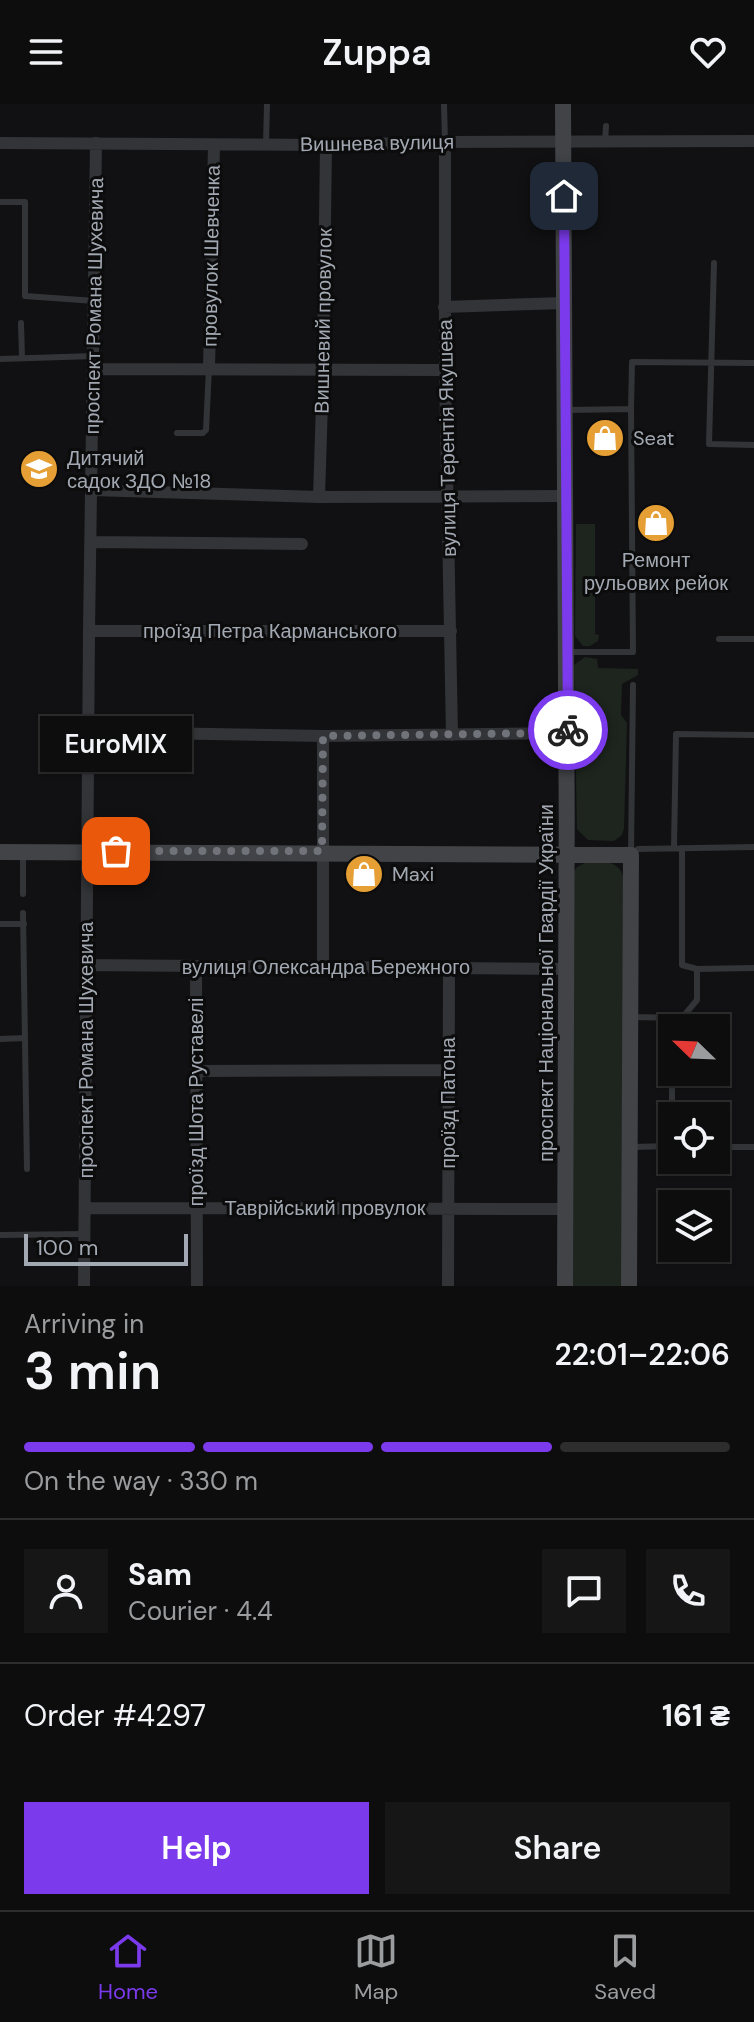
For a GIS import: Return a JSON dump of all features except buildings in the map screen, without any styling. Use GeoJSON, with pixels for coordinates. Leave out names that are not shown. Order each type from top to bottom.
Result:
{"type":"FeatureCollection","features":[{"type":"Feature","properties":{"kind":"street","name":"проспект Національної Гвардії України"},"geometry":{"type":"LineString","coordinates":[[563,104],[564,496],[568,652],[565,1286]]}},
{"type":"Feature","properties":{"kind":"street","name":"Вишнева вулиця"},"geometry":{"type":"LineString","coordinates":[[0,143],[326,145],[754,141]]}},
{"type":"Feature","properties":{"kind":"street","name":"вулиця Терентія Якушева"},"geometry":{"type":"LineString","coordinates":[[445,142],[444,307],[452,735]]}},
{"type":"Feature","properties":{"kind":"street","name":"проспект Романа Шухевича"},"geometry":{"type":"LineString","coordinates":[[84,1286],[86,851],[96,143]]}},
{"type":"Feature","properties":{"kind":"street","name":"провулок Шевченка"},"geometry":{"type":"LineString","coordinates":[[209,368],[214,145]]}},
{"type":"Feature","properties":{"kind":"street","name":"Вишневий провулок"},"geometry":{"type":"LineString","coordinates":[[319,497],[326,145]]}},
{"type":"Feature","properties":{"kind":"street"},"geometry":{"type":"LineString","coordinates":[[444,307],[564,303]]}},
{"type":"Feature","properties":{"kind":"street"},"geometry":{"type":"LineString","coordinates":[[94,369],[445,370]]}},
{"type":"Feature","properties":{"kind":"street"},"geometry":{"type":"LineString","coordinates":[[92,490],[319,497],[564,496]]}},
{"type":"Feature","properties":{"kind":"street"},"geometry":{"type":"LineString","coordinates":[[91,542],[302,544]]}},
{"type":"Feature","properties":{"kind":"street","name":"проїзд Петра Карманського"},"geometry":{"type":"LineString","coordinates":[[89,631],[451,631]]}},
{"type":"Feature","properties":{"kind":"street"},"geometry":{"type":"LineString","coordinates":[[89,732],[323,736],[568,733]]}},
{"type":"Feature","properties":{"kind":"street"},"geometry":{"type":"LineString","coordinates":[[323,736],[323,968]]}},
{"type":"Feature","properties":{"kind":"street"},"geometry":{"type":"LineString","coordinates":[[0,852],[322,851],[631,855],[629,1286]]}},
{"type":"Feature","properties":{"kind":"street","name":"вулиця Олександра Бережного"},"geometry":{"type":"LineString","coordinates":[[86,965],[567,969]]}},
{"type":"Feature","properties":{"kind":"street","name":"проїзд Шота Руставелі"},"geometry":{"type":"LineString","coordinates":[[196,966],[197,1286]]}},
{"type":"Feature","properties":{"kind":"street","name":"проїзд Патона"},"geometry":{"type":"LineString","coordinates":[[448,1286],[449,968]]}},
{"type":"Feature","properties":{"kind":"street"},"geometry":{"type":"LineString","coordinates":[[198,1071],[448,1070]]}},
{"type":"Feature","properties":{"kind":"street","name":"Таврійський провулок"},"geometry":{"type":"LineString","coordinates":[[85,1208],[565,1209]]}},
{"type":"Feature","properties":{"kind":"lane"},"geometry":{"type":"LineString","coordinates":[[266,145],[267,104]]}},
{"type":"Feature","properties":{"kind":"lane"},"geometry":{"type":"LineString","coordinates":[[444,104],[445,142]]}},
{"type":"Feature","properties":{"kind":"lane"},"geometry":{"type":"LineString","coordinates":[[605,141],[606,126]]}},
{"type":"Feature","properties":{"kind":"lane"},"geometry":{"type":"LineString","coordinates":[[0,202],[25,202],[25,296],[95,301]]}},
{"type":"Feature","properties":{"kind":"lane"},"geometry":{"type":"LineString","coordinates":[[714,263],[709,444],[754,445]]}},
{"type":"Feature","properties":{"kind":"lane"},"geometry":{"type":"LineString","coordinates":[[21,323],[22,358]]}},
{"type":"Feature","properties":{"kind":"lane"},"geometry":{"type":"LineString","coordinates":[[0,359],[94,356]]}},
{"type":"Feature","properties":{"kind":"lane"},"geometry":{"type":"LineString","coordinates":[[568,652],[633,652],[632,362],[754,363]]}},
{"type":"Feature","properties":{"kind":"lane"},"geometry":{"type":"LineString","coordinates":[[177,433],[203,433],[206,430],[209,368]]}},
{"type":"Feature","properties":{"kind":"lane"},"geometry":{"type":"LineString","coordinates":[[565,410],[631,409]]}},
{"type":"Feature","properties":{"kind":"lane"},"geometry":{"type":"LineString","coordinates":[[719,639],[754,639]]}},
{"type":"Feature","properties":{"kind":"lane"},"geometry":{"type":"LineString","coordinates":[[631,855],[633,685]]}},
{"type":"Feature","properties":{"kind":"lane"},"geometry":{"type":"LineString","coordinates":[[754,735],[676,734],[682,965],[697,969],[754,968]]}},
{"type":"Feature","properties":{"kind":"lane"},"geometry":{"type":"LineString","coordinates":[[631,855],[638,849],[754,847]]}},
{"type":"Feature","properties":{"kind":"lane"},"geometry":{"type":"LineString","coordinates":[[23,852],[23,894]]}},
{"type":"Feature","properties":{"kind":"lane"},"geometry":{"type":"LineString","coordinates":[[23,913],[27,1169]]}},
{"type":"Feature","properties":{"kind":"lane"},"geometry":{"type":"LineString","coordinates":[[0,924],[24,924]]}},
{"type":"Feature","properties":{"kind":"lane"},"geometry":{"type":"LineString","coordinates":[[685,1014],[697,1000],[697,969]]}},
{"type":"Feature","properties":{"kind":"lane"},"geometry":{"type":"LineString","coordinates":[[630,1017],[658,1018]]}},
{"type":"Feature","properties":{"kind":"lane"},"geometry":{"type":"LineString","coordinates":[[0,1039],[25,1038]]}},
{"type":"Feature","properties":{"kind":"lane"},"geometry":{"type":"LineString","coordinates":[[629,1147],[658,1146]]}},
{"type":"Feature","properties":{"kind":"lane"},"geometry":{"type":"LineString","coordinates":[[730,1147],[754,1147]]}},
{"type":"Feature","properties":{"kind":"lane"},"geometry":{"type":"LineString","coordinates":[[0,1235],[85,1234]]}},
{"type":"Feature","properties":{"kind":"shaded area"},"geometry":{"type":"Polygon","coordinates":[[[576,524],[595,524],[595,634],[599,635],[598,641],[590,646],[583,646],[575,636],[576,524]]]}},
{"type":"Feature","properties":{"kind":"shaded area"},"geometry":{"type":"Polygon","coordinates":[[[585,657],[597,659],[598,668],[638,669],[638,675],[622,684],[621,715],[627,723],[624,828],[622,835],[614,841],[588,840],[577,829],[574,665],[585,657]]]}},
{"type":"Feature","properties":{"kind":"shaded area"},"geometry":{"type":"Polygon","coordinates":[[[589,861],[614,864],[623,876],[623,1286],[571,1286],[573,873],[589,861]]]}},
{"type":"Feature","properties":{"kind":"way so far"},"geometry":{"type":"LineString","coordinates":[[116,851],[322,851],[323,736],[568,733],[568,730]]}},
{"type":"Feature","properties":{"kind":"place","name":"Seat"},"geometry":{"type":"Point","coordinates":[605,438]}},
{"type":"Feature","properties":{"kind":"place","name":"Дитячий садок ЗДО №18"},"geometry":{"type":"Point","coordinates":[39,469]}},
{"type":"Feature","properties":{"kind":"place","name":"Ремонт рульових рейок"},"geometry":{"type":"Point","coordinates":[656,523]}},
{"type":"Feature","properties":{"kind":"place","name":"EuroMIX"},"geometry":{"type":"Point","coordinates":[116,851]}},
{"type":"Feature","properties":{"kind":"place","name":"Maxi"},"geometry":{"type":"Point","coordinates":[364,874]}},
{"type":"Feature","properties":{"kind":"route"},"geometry":{"type":"LineString","coordinates":[[564,196],[568,730]]}}]}
